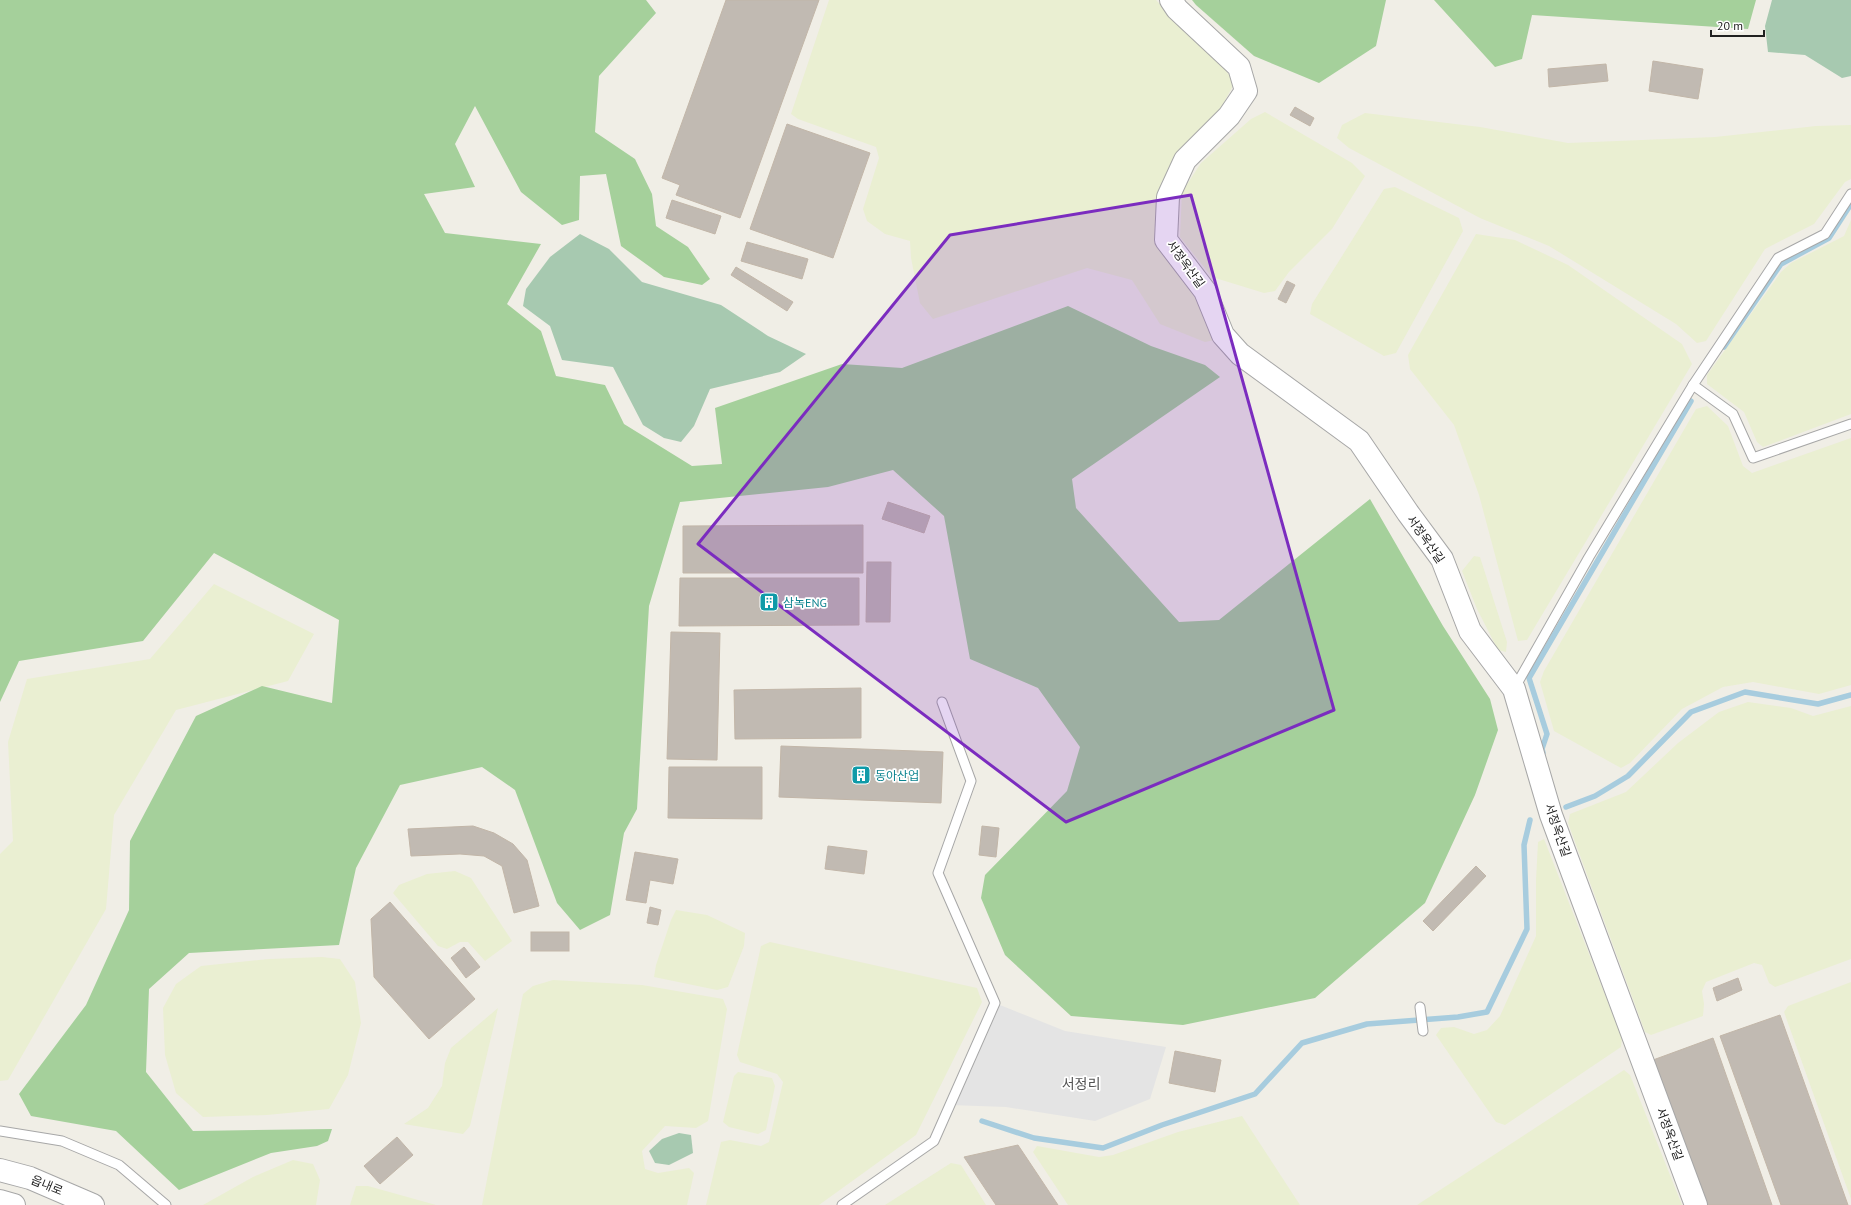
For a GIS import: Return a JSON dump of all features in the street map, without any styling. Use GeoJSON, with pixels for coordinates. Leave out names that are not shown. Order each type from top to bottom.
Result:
{"type":"FeatureCollection","features":[{"type":"Feature","properties":{"kind":"street","name":"서정옥산길"},"geometry":{"type":"LineString","coordinates":[[1171,0],[1177,9],[1239,67],[1246,91],[1229,116],[1185,160],[1168,197],[1166,240],[1205,291],[1222,335],[1240,354],[1360,441],[1408,513],[1442,559],[1470,631],[1514,689],[1551,815],[1696,1205]]}},
{"type":"Feature","properties":{"kind":"street","name":"읍내로"},"geometry":{"type":"LineString","coordinates":[[0,1170],[30,1178],[93,1205]]}},
{"type":"Feature","properties":{"kind":"street"},"geometry":{"type":"LineString","coordinates":[[0,1201],[14,1205]]}},
{"type":"Feature","properties":{"kind":"lane"},"geometry":{"type":"LineString","coordinates":[[1514,689],[1589,557],[1693,385],[1778,258],[1825,234],[1851,194]]}},
{"type":"Feature","properties":{"kind":"lane"},"geometry":{"type":"LineString","coordinates":[[1693,385],[1733,414],[1753,458],[1851,424]]}},
{"type":"Feature","properties":{"kind":"lane"},"geometry":{"type":"LineString","coordinates":[[842,1205],[934,1141],[995,1003],[938,873],[971,781],[942,702]]}},
{"type":"Feature","properties":{"kind":"lane"},"geometry":{"type":"LineString","coordinates":[[1420,1007],[1423,1031]]}},
{"type":"Feature","properties":{"kind":"lane"},"geometry":{"type":"LineString","coordinates":[[0,1131],[62,1141],[120,1165],[166,1205]]}},
{"type":"Feature","properties":{"kind":"highlighted area"},"geometry":{"type":"Polygon","coordinates":[[[1191,195],[1334,710],[1066,822],[698,544],[950,235],[1191,195]]]}},
{"type":"Feature","properties":{"kind":"green space"},"geometry":{"type":"Polygon","coordinates":[[[0,0],[646,0],[656,13],[599,76],[595,132],[635,159],[652,194],[656,226],[688,247],[710,279],[702,285],[664,277],[621,246],[606,174],[580,176],[579,220],[562,225],[521,192],[475,106],[455,144],[475,187],[424,194],[445,233],[541,244],[507,304],[541,331],[556,376],[605,385],[624,424],[692,466],[722,464],[715,408],[842,364],[902,368],[1068,306],[1151,346],[1205,365],[1220,377],[1072,479],[1076,508],[1179,622],[1219,620],[1370,499],[1443,626],[1490,699],[1498,730],[1475,795],[1425,903],[1315,998],[1183,1025],[1071,1016],[1005,955],[981,898],[985,875],[1067,791],[1080,747],[1038,688],[970,659],[944,516],[893,470],[828,487],[680,502],[649,606],[637,809],[624,833],[610,915],[580,930],[557,903],[515,790],[482,767],[400,785],[356,868],[339,945],[189,953],[149,989],[146,1072],[193,1131],[332,1129],[328,1141],[317,1146],[271,1153],[179,1190],[116,1131],[31,1116],[19,1094],[86,1005],[129,910],[130,841],[196,716],[262,686],[332,703],[339,620],[214,553],[143,641],[19,661],[0,702],[0,0]]]}},
{"type":"Feature","properties":{"kind":"green space"},"geometry":{"type":"Polygon","coordinates":[[[829,0],[1156,0],[1211,53],[1235,82],[1216,117],[1190,139],[1161,183],[1156,233],[1197,292],[1214,340],[1205,342],[1160,324],[1132,280],[1087,268],[933,319],[920,303],[911,258],[910,241],[885,234],[867,221],[863,209],[879,158],[876,147],[798,119],[791,114],[829,0]]]}},
{"type":"Feature","properties":{"kind":"green space"},"geometry":{"type":"Polygon","coordinates":[[[1192,0],[1386,0],[1376,46],[1319,83],[1254,56],[1192,0]]]}},
{"type":"Feature","properties":{"kind":"green space"},"geometry":{"type":"Polygon","coordinates":[[[1434,0],[1756,0],[1748,29],[1532,15],[1522,59],[1495,67],[1434,0]]]}},
{"type":"Feature","properties":{"kind":"green space"},"geometry":{"type":"Polygon","coordinates":[[[1772,0],[1851,0],[1851,76],[1842,78],[1805,55],[1768,52],[1765,26],[1772,0]]]}},
{"type":"Feature","properties":{"kind":"green space"},"geometry":{"type":"Polygon","coordinates":[[[1265,112],[1352,163],[1365,176],[1332,229],[1289,272],[1275,291],[1264,293],[1212,277],[1180,237],[1182,192],[1201,163],[1251,119],[1265,112]]]}},
{"type":"Feature","properties":{"kind":"green space"},"geometry":{"type":"Polygon","coordinates":[[[1365,113],[1480,127],[1568,143],[1715,137],[1816,126],[1851,125],[1851,179],[1845,182],[1814,224],[1765,249],[1706,341],[1697,343],[1676,324],[1549,246],[1480,218],[1349,148],[1337,138],[1342,125],[1365,113]]]}},
{"type":"Feature","properties":{"kind":"green space"},"geometry":{"type":"Polygon","coordinates":[[[1395,187],[1459,218],[1463,231],[1396,353],[1384,356],[1310,314],[1312,304],[1384,189],[1395,187]]]}},
{"type":"Feature","properties":{"kind":"green space"},"geometry":{"type":"Polygon","coordinates":[[[1851,220],[1851,414],[1763,447],[1757,442],[1744,412],[1707,384],[1707,375],[1781,272],[1791,263],[1844,236],[1851,220]]]}},
{"type":"Feature","properties":{"kind":"green space"},"geometry":{"type":"Polygon","coordinates":[[[580,234],[609,249],[642,282],[721,305],[768,336],[806,354],[780,372],[710,389],[694,426],[681,442],[664,438],[643,425],[613,367],[562,360],[550,326],[523,306],[526,289],[550,257],[580,234]]]}},
{"type":"Feature","properties":{"kind":"green space"},"geometry":{"type":"Polygon","coordinates":[[[1476,234],[1515,240],[1568,265],[1682,344],[1692,364],[1527,640],[1518,641],[1479,495],[1454,425],[1410,369],[1408,355],[1476,234]]]}},
{"type":"Feature","properties":{"kind":"green space"},"geometry":{"type":"Polygon","coordinates":[[[1707,406],[1728,426],[1743,466],[1752,473],[1851,438],[1851,685],[1819,694],[1753,682],[1723,687],[1682,709],[1630,763],[1621,768],[1554,731],[1540,682],[1544,671],[1696,409],[1707,406]]]}},
{"type":"Feature","properties":{"kind":"green space"},"geometry":{"type":"Polygon","coordinates":[[[1474,556],[1480,557],[1507,642],[1506,652],[1498,650],[1477,609],[1462,571],[1474,556]]]}},
{"type":"Feature","properties":{"kind":"green space"},"geometry":{"type":"Polygon","coordinates":[[[214,584],[314,634],[288,681],[176,710],[114,815],[106,909],[8,1080],[0,1081],[0,854],[13,841],[8,742],[27,679],[150,659],[214,584]]]}},
{"type":"Feature","properties":{"kind":"green space"},"geometry":{"type":"Polygon","coordinates":[[[1748,702],[1791,708],[1813,716],[1851,706],[1851,959],[1775,987],[1769,983],[1762,965],[1754,963],[1706,982],[1702,991],[1704,1004],[1703,1016],[1651,1035],[1645,1032],[1568,823],[1570,814],[1626,792],[1678,743],[1719,712],[1748,702]]]}},
{"type":"Feature","properties":{"kind":"green space"},"geometry":{"type":"Polygon","coordinates":[[[1544,839],[1622,1038],[1621,1047],[1505,1125],[1496,1122],[1436,1035],[1441,1028],[1454,1027],[1474,1034],[1487,1030],[1500,1016],[1536,936],[1538,842],[1544,839]]]}},
{"type":"Feature","properties":{"kind":"green space"},"geometry":{"type":"Polygon","coordinates":[[[455,871],[471,878],[512,941],[485,961],[468,942],[460,942],[447,949],[438,946],[393,893],[399,885],[427,874],[455,871]]]}},
{"type":"Feature","properties":{"kind":"green space"},"geometry":{"type":"Polygon","coordinates":[[[676,910],[707,915],[745,933],[744,946],[728,987],[717,990],[654,977],[656,965],[671,920],[676,910]]]}},
{"type":"Feature","properties":{"kind":"green space"},"geometry":{"type":"Polygon","coordinates":[[[770,942],[977,988],[982,1002],[916,1135],[819,1205],[706,1205],[721,1142],[730,1140],[761,1146],[769,1142],[783,1082],[777,1074],[740,1062],[737,1055],[761,946],[770,942]]]}},
{"type":"Feature","properties":{"kind":"green space"},"geometry":{"type":"Polygon","coordinates":[[[322,957],[340,959],[355,982],[361,1023],[348,1075],[329,1109],[267,1115],[203,1117],[176,1093],[165,1055],[163,1008],[176,984],[201,966],[269,959],[322,957]]]}},
{"type":"Feature","properties":{"kind":"green space"},"geometry":{"type":"Polygon","coordinates":[[[553,980],[642,985],[723,999],[727,1009],[708,1121],[696,1128],[665,1126],[642,1151],[645,1169],[658,1173],[689,1168],[694,1173],[687,1205],[482,1205],[523,994],[533,986],[553,980]]]}},
{"type":"Feature","properties":{"kind":"green space"},"geometry":{"type":"Polygon","coordinates":[[[1851,982],[1851,1199],[1784,1012],[1788,1006],[1851,982]]]}},
{"type":"Feature","properties":{"kind":"green space"},"geometry":{"type":"Polygon","coordinates":[[[498,1008],[470,1126],[463,1134],[404,1124],[428,1108],[442,1086],[445,1063],[451,1048],[498,1008]]]}},
{"type":"Feature","properties":{"kind":"green space"},"geometry":{"type":"Polygon","coordinates":[[[1624,1070],[1630,1075],[1682,1205],[1417,1205],[1624,1070]]]}},
{"type":"Feature","properties":{"kind":"green space"},"geometry":{"type":"Polygon","coordinates":[[[738,1072],[772,1078],[775,1086],[766,1130],[758,1134],[729,1127],[723,1122],[734,1076],[738,1072]]]}},
{"type":"Feature","properties":{"kind":"green space"},"geometry":{"type":"Polygon","coordinates":[[[1242,1116],[1300,1205],[1068,1205],[1033,1152],[1037,1146],[1099,1157],[1113,1155],[1178,1132],[1242,1116]]]}},
{"type":"Feature","properties":{"kind":"green space"},"geometry":{"type":"Polygon","coordinates":[[[679,1133],[691,1135],[693,1153],[669,1165],[655,1163],[649,1151],[662,1139],[679,1133]]]}},
{"type":"Feature","properties":{"kind":"green space"},"geometry":{"type":"Polygon","coordinates":[[[293,1160],[313,1164],[320,1180],[316,1205],[203,1205],[253,1177],[293,1160]]]}},
{"type":"Feature","properties":{"kind":"green space"},"geometry":{"type":"Polygon","coordinates":[[[951,1163],[961,1165],[986,1205],[885,1205],[951,1163]]]}},
{"type":"Feature","properties":{"kind":"green space"},"geometry":{"type":"Polygon","coordinates":[[[356,1186],[368,1186],[436,1205],[350,1205],[356,1186]]]}},
{"type":"Feature","properties":{"kind":"shaded area"},"geometry":{"type":"Polygon","coordinates":[[[995,1003],[1065,1031],[1166,1047],[1150,1099],[1095,1121],[1006,1107],[950,1105],[995,1003]]]}},
{"type":"Feature","properties":{"kind":"building"},"geometry":{"type":"Polygon","coordinates":[[[726,0],[819,0],[740,218],[676,195],[680,185],[662,178],[726,0]]]}},
{"type":"Feature","properties":{"kind":"building"},"geometry":{"type":"Polygon","coordinates":[[[1653,61],[1703,69],[1698,99],[1649,91],[1653,61]]]}},
{"type":"Feature","properties":{"kind":"building"},"geometry":{"type":"Polygon","coordinates":[[[1606,64],[1608,81],[1549,87],[1548,69],[1606,64]]]}},
{"type":"Feature","properties":{"kind":"building"},"geometry":{"type":"Polygon","coordinates":[[[1295,107],[1314,118],[1310,126],[1290,115],[1295,107]]]}},
{"type":"Feature","properties":{"kind":"building"},"geometry":{"type":"Polygon","coordinates":[[[787,124],[870,153],[833,258],[750,229],[787,124]]]}},
{"type":"Feature","properties":{"kind":"building"},"geometry":{"type":"Polygon","coordinates":[[[672,200],[721,216],[715,234],[666,218],[672,200]]]}},
{"type":"Feature","properties":{"kind":"building"},"geometry":{"type":"Polygon","coordinates":[[[747,242],[808,259],[802,279],[741,261],[747,242]]]}},
{"type":"Feature","properties":{"kind":"building"},"geometry":{"type":"Polygon","coordinates":[[[736,267],[793,302],[787,311],[731,275],[736,267]]]}},
{"type":"Feature","properties":{"kind":"building"},"geometry":{"type":"Polygon","coordinates":[[[1287,281],[1295,285],[1286,303],[1278,299],[1287,281]]]}},
{"type":"Feature","properties":{"kind":"building"},"geometry":{"type":"Polygon","coordinates":[[[888,502],[930,516],[924,533],[882,519],[888,502]]]}},
{"type":"Feature","properties":{"kind":"building","name":"삼녹ENG"},"geometry":{"type":"Polygon","coordinates":[[[863,525],[863,573],[683,573],[683,526],[863,525]]]}},
{"type":"Feature","properties":{"kind":"building"},"geometry":{"type":"Polygon","coordinates":[[[867,562],[891,562],[890,622],[866,622],[867,562]]]}},
{"type":"Feature","properties":{"kind":"building","name":"삼녹ENG"},"geometry":{"type":"Polygon","coordinates":[[[680,578],[859,578],[859,625],[679,626],[680,578]]]}},
{"type":"Feature","properties":{"kind":"building"},"geometry":{"type":"Polygon","coordinates":[[[671,632],[720,633],[717,760],[667,759],[671,632]]]}},
{"type":"Feature","properties":{"kind":"building"},"geometry":{"type":"Polygon","coordinates":[[[861,688],[861,738],[735,739],[734,690],[861,688]]]}},
{"type":"Feature","properties":{"kind":"building","name":"동아산업"},"geometry":{"type":"Polygon","coordinates":[[[781,746],[943,752],[941,803],[779,797],[781,746]]]}},
{"type":"Feature","properties":{"kind":"building"},"geometry":{"type":"Polygon","coordinates":[[[669,767],[762,767],[762,819],[668,818],[669,767]]]}},
{"type":"Feature","properties":{"kind":"building"},"geometry":{"type":"Polygon","coordinates":[[[473,826],[494,833],[513,844],[527,860],[539,906],[514,913],[502,866],[484,856],[460,854],[411,856],[408,829],[473,826]]]}},
{"type":"Feature","properties":{"kind":"building"},"geometry":{"type":"Polygon","coordinates":[[[982,826],[999,828],[996,857],[979,855],[982,826]]]}},
{"type":"Feature","properties":{"kind":"building"},"geometry":{"type":"Polygon","coordinates":[[[828,846],[867,851],[864,874],[825,869],[828,846]]]}},
{"type":"Feature","properties":{"kind":"building"},"geometry":{"type":"Polygon","coordinates":[[[635,852],[678,859],[673,884],[650,880],[646,903],[626,900],[635,852]]]}},
{"type":"Feature","properties":{"kind":"building"},"geometry":{"type":"Polygon","coordinates":[[[1476,866],[1486,876],[1433,931],[1423,921],[1476,866]]]}},
{"type":"Feature","properties":{"kind":"building"},"geometry":{"type":"Polygon","coordinates":[[[390,902],[475,999],[429,1039],[374,977],[371,919],[390,902]]]}},
{"type":"Feature","properties":{"kind":"building"},"geometry":{"type":"Polygon","coordinates":[[[650,907],[661,910],[658,925],[647,923],[650,907]]]}},
{"type":"Feature","properties":{"kind":"building"},"geometry":{"type":"Polygon","coordinates":[[[531,932],[569,932],[569,951],[531,951],[531,932]]]}},
{"type":"Feature","properties":{"kind":"building"},"geometry":{"type":"Polygon","coordinates":[[[464,947],[480,967],[466,978],[451,958],[464,947]]]}},
{"type":"Feature","properties":{"kind":"building"},"geometry":{"type":"Polygon","coordinates":[[[1738,978],[1742,990],[1717,1001],[1713,988],[1738,978]]]}},
{"type":"Feature","properties":{"kind":"building"},"geometry":{"type":"Polygon","coordinates":[[[1780,1015],[1848,1205],[1781,1205],[1720,1036],[1780,1015]]]}},
{"type":"Feature","properties":{"kind":"building"},"geometry":{"type":"Polygon","coordinates":[[[1713,1038],[1772,1205],[1705,1205],[1653,1060],[1713,1038]]]}},
{"type":"Feature","properties":{"kind":"building"},"geometry":{"type":"Polygon","coordinates":[[[1175,1051],[1221,1060],[1215,1092],[1169,1083],[1175,1051]]]}},
{"type":"Feature","properties":{"kind":"building"},"geometry":{"type":"Polygon","coordinates":[[[397,1137],[413,1155],[380,1184],[364,1166],[397,1137]]]}},
{"type":"Feature","properties":{"kind":"building"},"geometry":{"type":"Polygon","coordinates":[[[1018,1145],[1058,1205],[996,1205],[964,1157],[1018,1145]]]}},
{"type":"Feature","properties":{"kind":"waterway"},"geometry":{"type":"LineString","coordinates":[[1724,347],[1781,264],[1829,238],[1851,204]]}},
{"type":"Feature","properties":{"kind":"waterway"},"geometry":{"type":"LineString","coordinates":[[1543,753],[1542,749],[1547,734],[1529,678],[1691,401]]}},
{"type":"Feature","properties":{"kind":"waterway"},"geometry":{"type":"LineString","coordinates":[[1566,807],[1595,796],[1628,776],[1691,712],[1745,692],[1818,704],[1851,695]]}},
{"type":"Feature","properties":{"kind":"waterway"},"geometry":{"type":"LineString","coordinates":[[982,1121],[1034,1138],[1103,1148],[1162,1125],[1255,1094],[1302,1043],[1367,1024],[1458,1017],[1487,1012],[1527,929],[1524,845],[1530,820]]}},
{"type":"Feature","properties":{"kind":"place","name":"삼녹ENG"},"geometry":{"type":"Point","coordinates":[769,602]}},
{"type":"Feature","properties":{"kind":"place","name":"동아산업"},"geometry":{"type":"Point","coordinates":[861,775]}},
{"type":"Feature","properties":{"kind":"district","name":"서정리"},"geometry":{"type":"Point","coordinates":[1081,1084]}}]}
